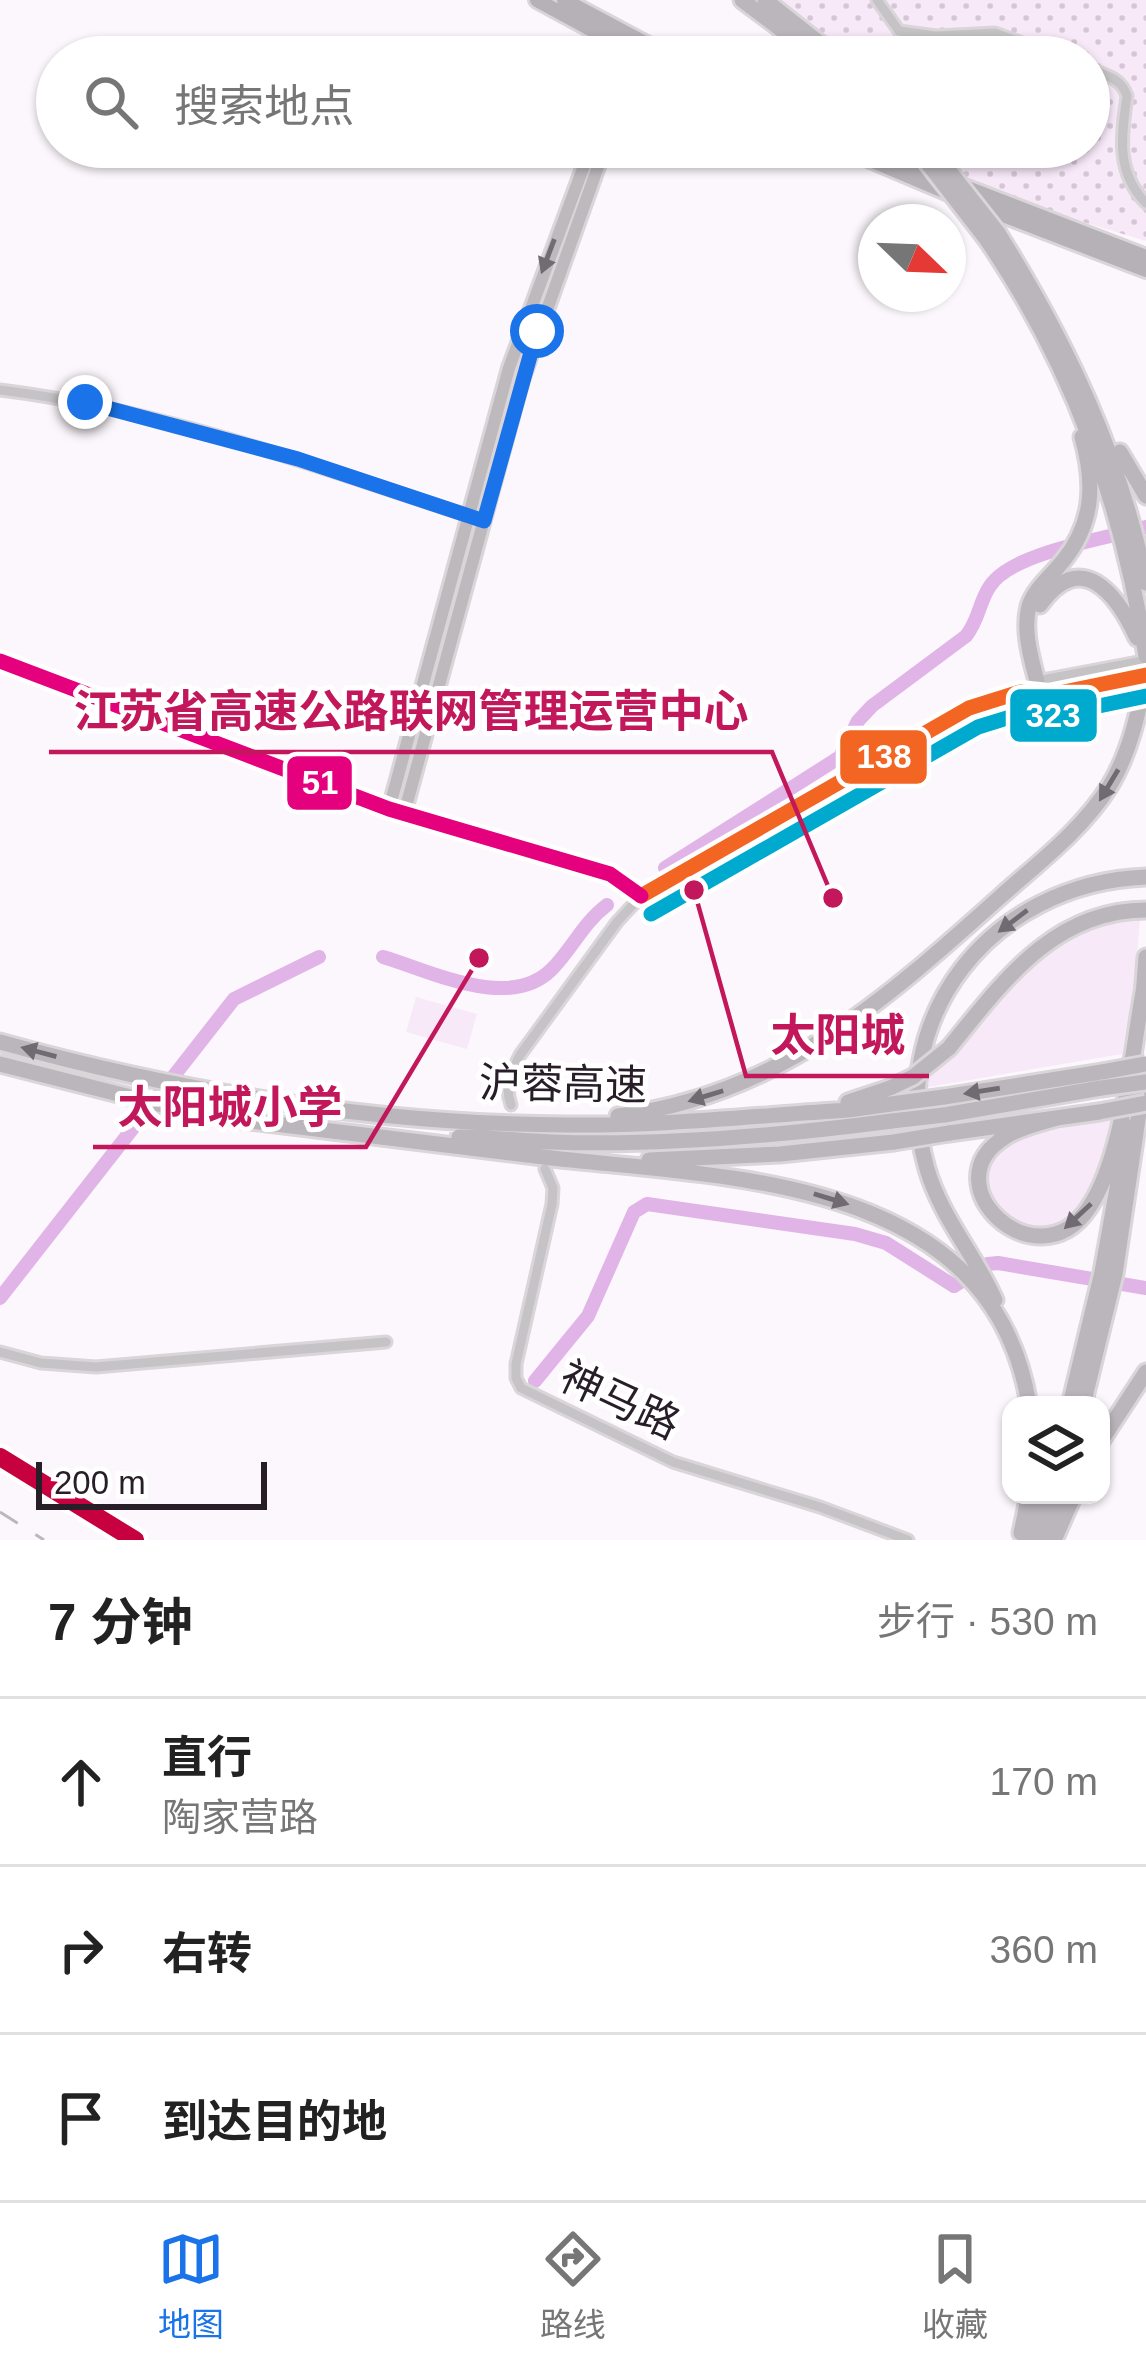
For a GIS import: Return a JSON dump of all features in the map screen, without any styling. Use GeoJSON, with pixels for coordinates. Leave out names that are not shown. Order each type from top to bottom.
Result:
{"type":"FeatureCollection","features":[{"type":"Feature","properties":{"kind":"highway"},"geometry":{"type":"LineString","coordinates":[[742,0],[790,36]]}},
{"type":"Feature","properties":{"kind":"highway"},"geometry":{"type":"LineString","coordinates":[[765,0],[810,36]]}},
{"type":"Feature","properties":{"kind":"highway"},"geometry":{"type":"LineString","coordinates":[[938,168],[993,236],[1065,346],[1146,496]]}},
{"type":"Feature","properties":{"kind":"highway"},"geometry":{"type":"LineString","coordinates":[[993,236],[1085,420],[1129,532],[1146,658]]}},
{"type":"Feature","properties":{"kind":"highway"},"geometry":{"type":"LineString","coordinates":[[1033,312],[1064,385],[1088,460],[1091,501],[1078,541],[1033,597],[1028,611],[1028,638],[1044,688]]}},
{"type":"Feature","properties":{"kind":"highway"},"geometry":{"type":"LineString","coordinates":[[1065,346],[1096,414],[1146,583]]}},
{"type":"Feature","properties":{"kind":"highway"},"geometry":{"type":"LineString","coordinates":[[1044,688],[1036,612],[1050,592],[1070,579],[1106,587],[1124,609],[1146,658]]}},
{"type":"Feature","properties":{"kind":"highway"},"geometry":{"type":"LineString","coordinates":[[548,1125],[632,1114],[736,1086],[803,1054],[880,1001],[1050,853],[1096,805],[1125,755],[1146,675]]}},
{"type":"Feature","properties":{"kind":"highway"},"geometry":{"type":"LineString","coordinates":[[1027,1396],[1010,1334],[969,1267],[938,1197],[922,1150],[916,1085],[933,1016],[976,951],[1020,914],[1057,894],[1120,878],[1146,877]]}},
{"type":"Feature","properties":{"kind":"highway"},"geometry":{"type":"LineString","coordinates":[[891,1104],[949,1048],[1026,957],[1068,928],[1146,910]]}},
{"type":"Feature","properties":{"kind":"highway"},"geometry":{"type":"LineString","coordinates":[[1073,1396],[1107,1281],[1146,957]]}},
{"type":"Feature","properties":{"kind":"highway"},"geometry":{"type":"LineString","coordinates":[[1057,1118],[1004,1137],[982,1160],[978,1175],[982,1198],[1000,1221],[1020,1234],[1058,1232],[1082,1217],[1095,1198],[1111,1159],[1144,987]]}},
{"type":"Feature","properties":{"kind":"highway","name":"沪蓉高速"},"geometry":{"type":"LineString","coordinates":[[0,1042],[183,1086],[353,1111],[548,1125],[772,1115],[859,1100],[891,1104]]}},
{"type":"Feature","properties":{"kind":"highway"},"geometry":{"type":"LineString","coordinates":[[1085,1396],[1146,1062]]}},
{"type":"Feature","properties":{"kind":"highway"},"geometry":{"type":"LineString","coordinates":[[1102,1080],[1146,1062]]}},
{"type":"Feature","properties":{"kind":"highway"},"geometry":{"type":"LineString","coordinates":[[0,1064],[242,1120],[384,1135],[552,1142],[817,1131],[891,1104],[944,1106],[1102,1080],[1146,1082]]}},
{"type":"Feature","properties":{"kind":"highway"},"geometry":{"type":"LineString","coordinates":[[548,1163],[727,1158],[894,1142],[1146,1102]]}},
{"type":"Feature","properties":{"kind":"highway"},"geometry":{"type":"LineString","coordinates":[[384,1135],[548,1163],[720,1176],[803,1190],[897,1224],[969,1267]]}},
{"type":"Feature","properties":{"kind":"highway"},"geometry":{"type":"LineString","coordinates":[[1110,1427],[1146,1372]]}},
{"type":"Feature","properties":{"kind":"highway"},"geometry":{"type":"LineString","coordinates":[[1019,1540],[1027,1504]]}},
{"type":"Feature","properties":{"kind":"highway"},"geometry":{"type":"LineString","coordinates":[[1028,1540],[1040,1504]]}},
{"type":"Feature","properties":{"kind":"highway"},"geometry":{"type":"LineString","coordinates":[[1043,1540],[1054,1504]]}},
{"type":"Feature","properties":{"kind":"highway"},"geometry":{"type":"LineString","coordinates":[[1054,1540],[1070,1504]]}},
{"type":"Feature","properties":{"kind":"main road"},"geometry":{"type":"LineString","coordinates":[[537,0],[607,36]]}},
{"type":"Feature","properties":{"kind":"main road"},"geometry":{"type":"LineString","coordinates":[[564,0],[615,36]]}},
{"type":"Feature","properties":{"kind":"main road"},"geometry":{"type":"LineString","coordinates":[[396,812],[477,519],[525,317],[582,168]]}},
{"type":"Feature","properties":{"kind":"main road"},"geometry":{"type":"LineString","coordinates":[[477,519],[537,331],[597,168]]}},
{"type":"Feature","properties":{"kind":"main road"},"geometry":{"type":"LineString","coordinates":[[890,168],[1146,270]]}},
{"type":"Feature","properties":{"kind":"main road"},"geometry":{"type":"LineString","coordinates":[[920,168],[1146,256]]}},
{"type":"Feature","properties":{"kind":"main road"},"geometry":{"type":"LineString","coordinates":[[0,661],[396,812],[610,874],[641,896]]}},
{"type":"Feature","properties":{"kind":"street"},"geometry":{"type":"LineString","coordinates":[[877,0],[899,31],[1003,36]]}},
{"type":"Feature","properties":{"kind":"street"},"geometry":{"type":"LineString","coordinates":[[1110,77],[1124,87],[1126,96],[1122,157],[1128,182],[1146,203]]}},
{"type":"Feature","properties":{"kind":"street"},"geometry":{"type":"LineString","coordinates":[[0,390],[132,414],[298,459],[477,519]]}},
{"type":"Feature","properties":{"kind":"street"},"geometry":{"type":"LineString","coordinates":[[511,1105],[509,1075],[520,1055],[641,896],[932,727],[1002,697],[1146,658]]}},
{"type":"Feature","properties":{"kind":"street"},"geometry":{"type":"LineString","coordinates":[[1044,688],[1112,683],[1146,675]]}},
{"type":"Feature","properties":{"kind":"street"},"geometry":{"type":"LineString","coordinates":[[695,867],[705,882]]}},
{"type":"Feature","properties":{"kind":"street","name":"神马路"},"geometry":{"type":"LineString","coordinates":[[548,1163],[552,1204],[517,1364],[521,1388],[673,1462],[908,1540]]}},
{"type":"Feature","properties":{"kind":"street"},"geometry":{"type":"LineString","coordinates":[[0,1352],[40,1363],[96,1367],[386,1342]]}},
{"type":"Feature","properties":{"kind":"shaded area"},"geometry":{"type":"Polygon","coordinates":[[[742,0],[1146,0],[1146,241],[977,190],[950,168],[1110,168],[1110,36],[787,36],[742,0]]]}},
{"type":"Feature","properties":{"kind":"shaded area"},"geometry":{"type":"Polygon","coordinates":[[[1140,919],[1122,1054],[923,1088],[922,1081],[1041,957],[1101,926],[1140,919]]]}},
{"type":"Feature","properties":{"kind":"shaded area"},"geometry":{"type":"Polygon","coordinates":[[[416,997],[477,1014],[467,1049],[406,1032],[416,997]]]}},
{"type":"Feature","properties":{"kind":"shaded area"},"geometry":{"type":"Polygon","coordinates":[[[1113,1118],[1096,1187],[1085,1206],[1065,1222],[1044,1228],[1023,1225],[991,1201],[984,1184],[985,1165],[997,1148],[1022,1133],[1113,1118]]]}},
{"type":"Feature","properties":{"kind":"waterway"},"geometry":{"type":"LineString","coordinates":[[665,868],[840,757],[858,721],[872,706],[966,636],[986,592],[1001,574],[1038,556],[1146,527]]}},
{"type":"Feature","properties":{"kind":"waterway"},"geometry":{"type":"LineString","coordinates":[[383,957],[470,984],[515,987],[552,969],[607,905]]}},
{"type":"Feature","properties":{"kind":"waterway"},"geometry":{"type":"LineString","coordinates":[[0,1298],[234,999],[319,957]]}},
{"type":"Feature","properties":{"kind":"waterway"},"geometry":{"type":"LineString","coordinates":[[535,1381],[588,1316],[634,1212],[647,1204],[855,1234],[886,1243],[954,1286],[988,1264],[998,1263],[1146,1288]]}},
{"type":"Feature","properties":{"kind":"railway"},"geometry":{"type":"LineString","coordinates":[[0,1512],[44,1540]]}},
{"type":"Feature","properties":{"kind":"transit line","name":"51"},"geometry":{"type":"LineString","coordinates":[[0,661],[389,809],[610,874],[641,896]]}},
{"type":"Feature","properties":{"kind":"transit line","name":"138"},"geometry":{"type":"LineString","coordinates":[[641,896],[969,708],[1020,692],[1049,695],[1146,675]]}},
{"type":"Feature","properties":{"kind":"transit line","name":"323"},"geometry":{"type":"LineString","coordinates":[[651,914],[978,727],[1023,713],[1051,716],[1146,696]]}},
{"type":"Feature","properties":{"kind":"transit line"},"geometry":{"type":"LineString","coordinates":[[0,1457],[135,1540]]}},
{"type":"Feature","properties":{"kind":"place","name":"太阳城"},"geometry":{"type":"Point","coordinates":[694,890]}},
{"type":"Feature","properties":{"kind":"place","name":"江苏省高速公路联网管理运营中心"},"geometry":{"type":"Point","coordinates":[833,898]}},
{"type":"Feature","properties":{"kind":"place","name":"太阳城小学"},"geometry":{"type":"Point","coordinates":[479,958]}},
{"type":"Feature","properties":{"kind":"route"},"geometry":{"type":"LineString","coordinates":[[85,402],[298,459],[484,521],[537,331]]}}]}
